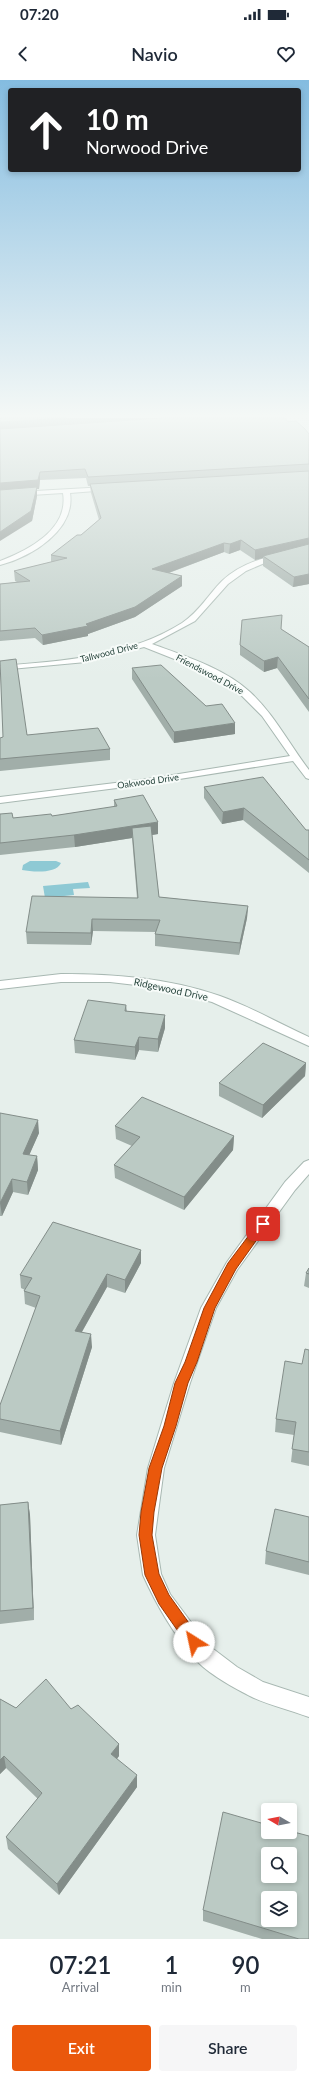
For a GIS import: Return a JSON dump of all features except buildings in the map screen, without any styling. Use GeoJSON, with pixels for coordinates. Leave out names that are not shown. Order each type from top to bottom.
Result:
{"type":"FeatureCollection","features":[{"type":"Feature","properties":{"kind":"street"},"geometry":{"type":"LineString","coordinates":[[0,563],[11,560],[26,551],[57,527],[65,517],[67,505]]}},
{"type":"Feature","properties":{"kind":"street","name":"Tallwood Drive"},"geometry":{"type":"LineString","coordinates":[[0,668],[79,660],[116,653],[145,644],[169,633],[195,617],[225,582],[237,572],[267,559],[309,550]]}},
{"type":"Feature","properties":{"kind":"street","name":"Friendswood Drive"},"geometry":{"type":"LineString","coordinates":[[145,644],[174,654],[206,670],[247,694],[279,732],[295,758],[309,776]]}},
{"type":"Feature","properties":{"kind":"street","name":"Oakwood Drive"},"geometry":{"type":"LineString","coordinates":[[0,800],[82,791],[239,769],[295,758]]}},
{"type":"Feature","properties":{"kind":"street","name":"Ridgewood Drive"},"geometry":{"type":"LineString","coordinates":[[0,985],[62,978],[110,978],[153,983],[216,999],[309,1042]]}},
{"type":"Feature","properties":{"kind":"street"},"geometry":{"type":"LineString","coordinates":[[309,1165],[290,1186],[232,1266],[209,1308],[191,1362],[182,1383],[156,1468],[148,1512],[146,1535],[152,1575],[164,1600],[201,1652],[230,1674],[259,1690],[309,1708]]}},
{"type":"Feature","properties":{"kind":"water"},"geometry":{"type":"Polygon","coordinates":[[[30,861],[56,861],[61,863],[58,867],[49,871],[38,872],[22,870],[23,865],[30,861]]]}},
{"type":"Feature","properties":{"kind":"water"},"geometry":{"type":"Polygon","coordinates":[[[88,882],[90,888],[73,889],[74,895],[45,898],[43,886],[88,882]]]}},
{"type":"Feature","properties":{"kind":"route"},"geometry":{"type":"LineString","coordinates":[[194,1642],[164,1600],[152,1575],[146,1535],[148,1512],[156,1468],[182,1383],[191,1362],[209,1308],[232,1266],[263,1224]]}}]}
